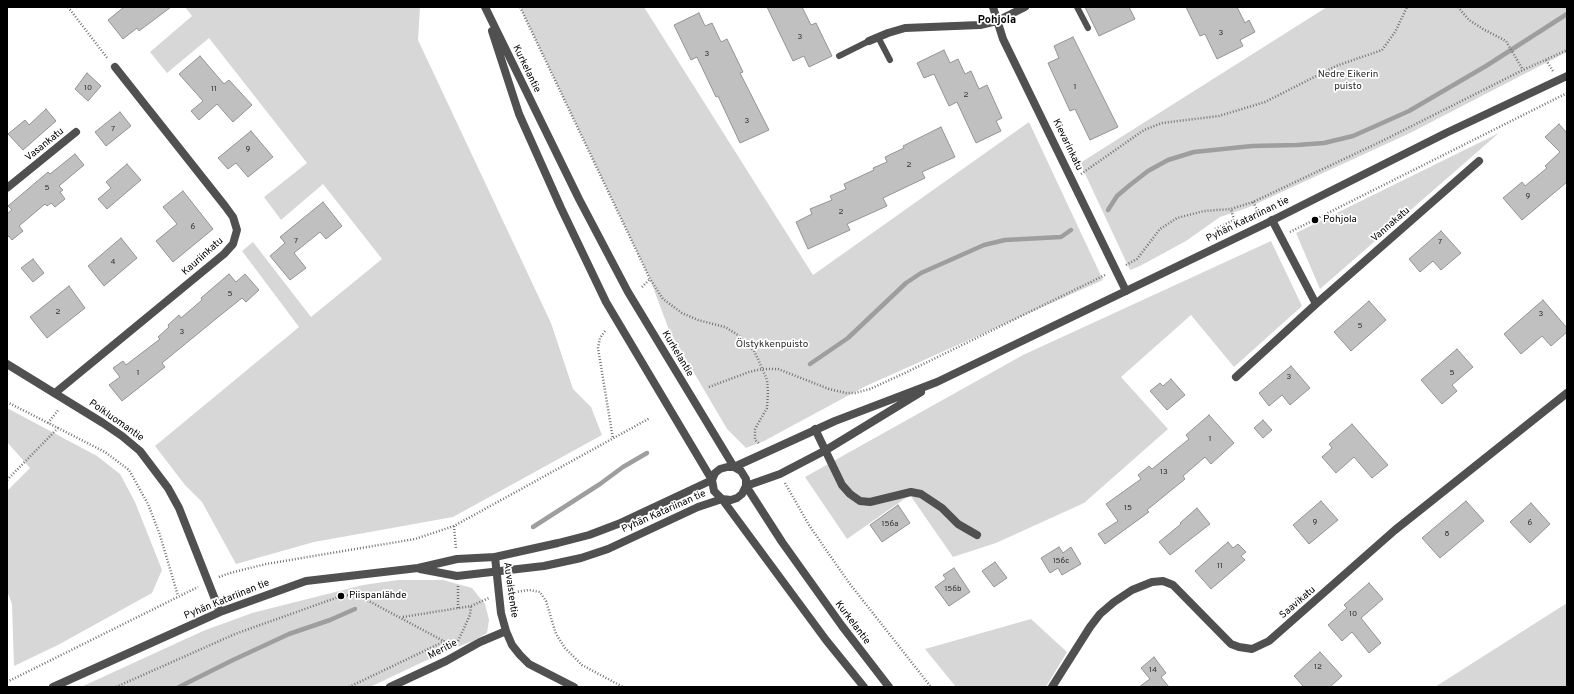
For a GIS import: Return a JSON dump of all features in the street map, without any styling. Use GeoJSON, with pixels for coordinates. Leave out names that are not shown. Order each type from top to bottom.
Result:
{"type":"FeatureCollection","features":[{"type":"Feature","properties":{"kind":"street","name":"Kurkelantie"},"geometry":{"type":"LineString","coordinates":[[484,7],[579,199],[628,292],[734,467],[741,471],[746,479],[746,486],[782,542],[833,614],[889,687]]}},
{"type":"Feature","properties":{"kind":"street","name":"Kurkelantie"},"geometry":{"type":"LineString","coordinates":[[484,7],[519,114],[561,208],[606,302],[712,480],[714,491],[722,499],[826,640],[864,687]]}},
{"type":"Feature","properties":{"kind":"street","name":"Kievarinkatu"},"geometry":{"type":"LineString","coordinates":[[993,7],[1008,48],[1126,291]]}},
{"type":"Feature","properties":{"kind":"street"},"geometry":{"type":"LineString","coordinates":[[869,41],[905,28],[974,25],[997,21],[1025,7]]}},
{"type":"Feature","properties":{"kind":"street","name":"Kauriinkatu"},"geometry":{"type":"LineString","coordinates":[[55,393],[224,254],[233,244],[237,230],[233,218],[225,206],[115,67]]}},
{"type":"Feature","properties":{"kind":"street","name":"Pyhän Katariinan tie"},"geometry":{"type":"LineString","coordinates":[[53,687],[220,612],[306,580],[418,568],[457,559],[495,557],[536,549],[589,535],[618,524],[712,480],[720,469],[727,466],[734,467],[769,452],[815,429],[937,382],[1272,220],[1439,136],[1567,76]]}},
{"type":"Feature","properties":{"kind":"street","name":"Vasankatu"},"geometry":{"type":"LineString","coordinates":[[7,188],[76,132]]}},
{"type":"Feature","properties":{"kind":"street","name":"Vannakatu"},"geometry":{"type":"LineString","coordinates":[[1236,377],[1316,304],[1479,161]]}},
{"type":"Feature","properties":{"kind":"street"},"geometry":{"type":"LineString","coordinates":[[1272,220],[1316,304]]}},
{"type":"Feature","properties":{"kind":"street","name":"Poikluomantie"},"geometry":{"type":"LineString","coordinates":[[7,364],[122,436],[140,451],[168,488],[179,508],[220,612]]}},
{"type":"Feature","properties":{"kind":"street","name":"Pyhän Katariinan tie"},"geometry":{"type":"LineString","coordinates":[[418,568],[457,576],[497,572],[544,566],[581,558],[608,549],[698,507],[722,499],[731,500],[737,498],[742,494],[746,486],[780,474],[826,450],[937,382]]}},
{"type":"Feature","properties":{"kind":"street","name":"Saavikatu"},"geometry":{"type":"LineString","coordinates":[[1052,687],[1090,627],[1100,614],[1132,590],[1143,584],[1152,582],[1163,581],[1173,585],[1231,644],[1252,649],[1269,641],[1395,530],[1567,393]]}},
{"type":"Feature","properties":{"kind":"street"},"geometry":{"type":"LineString","coordinates":[[815,429],[842,485],[850,494],[860,501],[870,502],[911,492],[921,494],[942,508],[958,524],[977,535]]}},
{"type":"Feature","properties":{"kind":"street","name":"Auvaistentie"},"geometry":{"type":"LineString","coordinates":[[495,557],[498,595],[506,631],[512,645],[529,664],[574,687]]}},
{"type":"Feature","properties":{"kind":"street","name":"Meritie"},"geometry":{"type":"LineString","coordinates":[[390,687],[446,661],[480,642],[506,631]]}},
{"type":"Feature","properties":{"kind":"lane"},"geometry":{"type":"LineString","coordinates":[[1077,7],[1088,28]]}},
{"type":"Feature","properties":{"kind":"lane"},"geometry":{"type":"LineString","coordinates":[[878,37],[890,60]]}},
{"type":"Feature","properties":{"kind":"lane"},"geometry":{"type":"LineString","coordinates":[[839,56],[869,41]]}},
{"type":"Feature","properties":{"kind":"path"},"geometry":{"type":"LineString","coordinates":[[68,7],[115,67]]}},
{"type":"Feature","properties":{"kind":"path"},"geometry":{"type":"LineString","coordinates":[[520,7],[650,279],[663,299],[682,313],[698,320],[725,327],[738,335],[754,351],[767,380],[767,408],[755,429],[755,440],[769,452]]}},
{"type":"Feature","properties":{"kind":"path"},"geometry":{"type":"LineString","coordinates":[[1073,180],[1144,130],[1162,123],[1218,116],[1264,102],[1336,66],[1382,50],[1395,32],[1407,7]]}},
{"type":"Feature","properties":{"kind":"path"},"geometry":{"type":"LineString","coordinates":[[1458,7],[1469,20],[1483,30],[1506,41],[1523,70]]}},
{"type":"Feature","properties":{"kind":"path"},"geometry":{"type":"LineString","coordinates":[[709,387],[736,376],[762,369],[778,369],[829,389],[846,393],[855,393],[870,389],[1137,259],[1160,229],[1177,218],[1204,210],[1231,209],[1253,202],[1382,141],[1523,70],[1567,50]]}},
{"type":"Feature","properties":{"kind":"path"},"geometry":{"type":"LineString","coordinates":[[1281,236],[1567,93]]}},
{"type":"Feature","properties":{"kind":"path"},"geometry":{"type":"LineString","coordinates":[[1215,229],[1234,220],[1231,209]]}},
{"type":"Feature","properties":{"kind":"path"},"geometry":{"type":"LineString","coordinates":[[642,287],[650,279]]}},
{"type":"Feature","properties":{"kind":"path"},"geometry":{"type":"LineString","coordinates":[[605,331],[600,338],[598,348],[613,439]]}},
{"type":"Feature","properties":{"kind":"path"},"geometry":{"type":"LineString","coordinates":[[7,402],[105,452],[129,470],[148,504],[160,535],[178,596]]}},
{"type":"Feature","properties":{"kind":"path"},"geometry":{"type":"LineString","coordinates":[[7,682],[178,596],[230,573],[266,564],[415,539],[454,526],[650,418]]}},
{"type":"Feature","properties":{"kind":"path"},"geometry":{"type":"LineString","coordinates":[[7,480],[58,428]]}},
{"type":"Feature","properties":{"kind":"path"},"geometry":{"type":"LineString","coordinates":[[780,474],[809,525],[835,562],[931,687]]}},
{"type":"Feature","properties":{"kind":"path"},"geometry":{"type":"LineString","coordinates":[[402,617],[471,606],[498,595],[528,590],[540,592],[546,601],[556,634],[565,648],[582,665],[623,687]]}},
{"type":"Feature","properties":{"kind":"path"},"geometry":{"type":"LineString","coordinates":[[116,687],[235,634],[341,596],[349,595],[361,597],[402,617],[455,646],[470,615],[471,606]]}},
{"type":"Feature","properties":{"kind":"path"},"geometry":{"type":"LineString","coordinates":[[348,687],[445,641]]}},
{"type":"Feature","properties":{"kind":"green space"},"geometry":{"type":"Polygon","coordinates":[[[185,7],[420,7],[418,40],[551,323],[573,389],[591,407],[602,435],[453,517],[314,542],[236,564],[202,502],[185,485],[155,446],[299,327],[242,251],[253,242],[311,317],[382,259],[323,184],[281,220],[264,197],[307,163],[209,38],[167,73],[150,52],[192,16],[185,7]]]}},
{"type":"Feature","properties":{"kind":"green space","name":"Ölstykkenpuisto"},"geometry":{"type":"Polygon","coordinates":[[[520,7],[644,7],[813,275],[1029,122],[1103,280],[866,386],[764,441],[746,448],[727,429],[669,330],[650,279],[520,7]]]}},
{"type":"Feature","properties":{"kind":"green space","name":"Nedre Eikerin puisto"},"geometry":{"type":"Polygon","coordinates":[[[1327,7],[1567,7],[1567,52],[1410,133],[1247,208],[1220,217],[1186,241],[1130,270],[1080,163],[1327,7]]]}},
{"type":"Feature","properties":{"kind":"green space"},"geometry":{"type":"Polygon","coordinates":[[[1499,133],[1320,289],[1296,233],[1499,133]]]}},
{"type":"Feature","properties":{"kind":"green space"},"geometry":{"type":"Polygon","coordinates":[[[1271,241],[1302,306],[1234,367],[1191,315],[1121,377],[1168,429],[1084,503],[996,543],[953,557],[910,495],[847,539],[805,477],[1023,355],[1271,241]]]}},
{"type":"Feature","properties":{"kind":"green space"},"geometry":{"type":"Polygon","coordinates":[[[7,408],[97,456],[120,474],[135,502],[162,570],[152,593],[58,645],[14,666],[12,604],[7,591],[7,491],[30,468],[7,442],[7,408]]]}},
{"type":"Feature","properties":{"kind":"green space"},"geometry":{"type":"Polygon","coordinates":[[[398,580],[443,580],[472,588],[485,604],[489,620],[487,633],[473,641],[444,652],[370,687],[81,687],[203,631],[252,613],[363,585],[398,580]]]}},
{"type":"Feature","properties":{"kind":"green space"},"geometry":{"type":"Polygon","coordinates":[[[1567,603],[1567,687],[1435,687],[1567,603]]]}},
{"type":"Feature","properties":{"kind":"green space"},"geometry":{"type":"Polygon","coordinates":[[[1031,619],[1067,652],[1046,687],[956,687],[925,649],[1031,619]]]}},
{"type":"Feature","properties":{"kind":"building"},"geometry":{"type":"Polygon","coordinates":[[[124,7],[171,7],[139,31],[137,28],[123,39],[108,20],[124,7]]]}},
{"type":"Feature","properties":{"kind":"building"},"geometry":{"type":"Polygon","coordinates":[[[767,7],[802,7],[811,25],[816,23],[832,56],[809,67],[804,56],[793,61],[767,7]]]}},
{"type":"Feature","properties":{"kind":"building"},"geometry":{"type":"Polygon","coordinates":[[[1085,7],[1129,7],[1135,19],[1099,36],[1085,7]]]}},
{"type":"Feature","properties":{"kind":"building"},"geometry":{"type":"Polygon","coordinates":[[[1186,7],[1237,7],[1245,23],[1249,20],[1255,32],[1240,40],[1243,46],[1217,59],[1205,34],[1200,36],[1186,7]]]}},
{"type":"Feature","properties":{"kind":"building"},"geometry":{"type":"Polygon","coordinates":[[[699,13],[705,26],[712,23],[721,42],[727,39],[743,72],[740,73],[769,130],[740,143],[718,96],[716,97],[697,57],[691,60],[674,25],[699,13]]]}},
{"type":"Feature","properties":{"kind":"building"},"geometry":{"type":"Polygon","coordinates":[[[1073,37],[1118,127],[1090,140],[1075,109],[1070,111],[1048,63],[1059,58],[1054,46],[1073,37]]]}},
{"type":"Feature","properties":{"kind":"building"},"geometry":{"type":"Polygon","coordinates":[[[944,50],[950,63],[958,59],[965,74],[971,71],[979,89],[987,85],[1002,118],[996,121],[1001,131],[976,143],[957,102],[949,106],[934,74],[924,78],[917,63],[944,50]]]}},
{"type":"Feature","properties":{"kind":"building"},"geometry":{"type":"Polygon","coordinates":[[[200,56],[224,84],[229,80],[252,105],[233,122],[217,104],[199,120],[191,111],[203,101],[179,74],[200,56]]]}},
{"type":"Feature","properties":{"kind":"building"},"geometry":{"type":"Polygon","coordinates":[[[87,73],[101,86],[88,101],[75,89],[87,73]]]}},
{"type":"Feature","properties":{"kind":"building"},"geometry":{"type":"Polygon","coordinates":[[[46,109],[56,121],[23,150],[8,134],[25,120],[29,125],[46,109]]]}},
{"type":"Feature","properties":{"kind":"building"},"geometry":{"type":"Polygon","coordinates":[[[120,112],[131,126],[106,146],[95,132],[120,112]]]}},
{"type":"Feature","properties":{"kind":"building"},"geometry":{"type":"Polygon","coordinates":[[[1559,124],[1567,133],[1567,182],[1522,220],[1503,198],[1522,182],[1525,186],[1547,168],[1545,166],[1560,152],[1545,137],[1559,124]]]}},
{"type":"Feature","properties":{"kind":"building"},"geometry":{"type":"Polygon","coordinates":[[[941,127],[955,157],[922,172],[925,178],[883,198],[887,206],[847,224],[850,230],[808,249],[796,222],[812,214],[810,209],[832,200],[830,196],[846,189],[844,184],[874,170],[873,168],[887,162],[885,157],[941,127]]]}},
{"type":"Feature","properties":{"kind":"building"},"geometry":{"type":"Polygon","coordinates":[[[251,131],[273,157],[248,177],[236,163],[228,169],[218,158],[251,131]]]}},
{"type":"Feature","properties":{"kind":"building"},"geometry":{"type":"Polygon","coordinates":[[[75,154],[84,165],[59,186],[63,190],[60,192],[65,199],[55,207],[51,203],[47,206],[45,204],[19,226],[23,231],[12,240],[9,236],[7,237],[7,212],[8,213],[12,210],[8,206],[48,172],[50,174],[75,154]]]}},
{"type":"Feature","properties":{"kind":"building"},"geometry":{"type":"Polygon","coordinates":[[[127,164],[141,180],[107,209],[98,199],[111,188],[106,182],[127,164]]]}},
{"type":"Feature","properties":{"kind":"building"},"geometry":{"type":"Polygon","coordinates":[[[183,191],[213,229],[173,262],[156,241],[177,224],[163,207],[183,191]]]}},
{"type":"Feature","properties":{"kind":"building"},"geometry":{"type":"Polygon","coordinates":[[[323,202],[342,226],[326,239],[320,232],[294,253],[306,268],[290,280],[270,256],[285,243],[280,237],[323,202]]]}},
{"type":"Feature","properties":{"kind":"building"},"geometry":{"type":"Polygon","coordinates":[[[1441,231],[1461,253],[1441,270],[1433,261],[1420,272],[1409,259],[1441,231]]]}},
{"type":"Feature","properties":{"kind":"building"},"geometry":{"type":"Polygon","coordinates":[[[121,238],[137,258],[104,286],[88,266],[121,238]]]}},
{"type":"Feature","properties":{"kind":"building"},"geometry":{"type":"Polygon","coordinates":[[[33,259],[44,273],[33,282],[21,268],[33,259]]]}},
{"type":"Feature","properties":{"kind":"building"},"geometry":{"type":"Polygon","coordinates":[[[229,274],[236,282],[245,274],[259,290],[246,302],[242,298],[217,318],[162,363],[165,367],[122,401],[109,385],[120,377],[113,368],[123,361],[126,365],[160,339],[158,337],[169,327],[168,325],[179,315],[181,318],[202,300],[201,298],[229,274]]]}},
{"type":"Feature","properties":{"kind":"building"},"geometry":{"type":"Polygon","coordinates":[[[69,286],[85,308],[47,338],[30,317],[69,286]]]}},
{"type":"Feature","properties":{"kind":"building"},"geometry":{"type":"Polygon","coordinates":[[[1543,300],[1567,328],[1567,332],[1551,346],[1542,336],[1521,354],[1504,334],[1543,300]]]}},
{"type":"Feature","properties":{"kind":"building"},"geometry":{"type":"Polygon","coordinates":[[[1369,301],[1386,320],[1351,351],[1334,332],[1369,301]]]}},
{"type":"Feature","properties":{"kind":"building"},"geometry":{"type":"Polygon","coordinates":[[[1457,349],[1473,367],[1452,385],[1457,391],[1442,404],[1421,380],[1457,349]]]}},
{"type":"Feature","properties":{"kind":"building"},"geometry":{"type":"Polygon","coordinates":[[[1291,366],[1310,388],[1290,405],[1282,395],[1269,406],[1259,393],[1291,366]]]}},
{"type":"Feature","properties":{"kind":"building"},"geometry":{"type":"Polygon","coordinates":[[[1171,379],[1185,395],[1167,410],[1150,391],[1160,383],[1163,386],[1171,379]]]}},
{"type":"Feature","properties":{"kind":"building"},"geometry":{"type":"Polygon","coordinates":[[[1209,415],[1234,443],[1211,464],[1205,457],[1183,476],[1185,479],[1147,510],[1149,512],[1105,544],[1098,534],[1118,521],[1106,504],[1141,479],[1138,475],[1149,466],[1152,469],[1189,439],[1186,435],[1209,415]]]}},
{"type":"Feature","properties":{"kind":"building"},"geometry":{"type":"Polygon","coordinates":[[[1263,420],[1272,430],[1263,438],[1254,428],[1263,420]]]}},
{"type":"Feature","properties":{"kind":"building"},"geometry":{"type":"Polygon","coordinates":[[[1352,424],[1388,465],[1372,478],[1354,457],[1336,473],[1322,457],[1332,448],[1329,444],[1352,424]]]}},
{"type":"Feature","properties":{"kind":"building"},"geometry":{"type":"Polygon","coordinates":[[[1321,501],[1338,520],[1309,544],[1293,525],[1321,501]]]}},
{"type":"Feature","properties":{"kind":"building"},"geometry":{"type":"Polygon","coordinates":[[[1466,501],[1484,521],[1440,558],[1422,538],[1466,501]]]}},
{"type":"Feature","properties":{"kind":"building"},"geometry":{"type":"Polygon","coordinates":[[[1531,503],[1550,524],[1530,543],[1510,522],[1531,503]]]}},
{"type":"Feature","properties":{"kind":"building"},"geometry":{"type":"Polygon","coordinates":[[[898,505],[910,523],[882,542],[870,525],[898,505]]]}},
{"type":"Feature","properties":{"kind":"building"},"geometry":{"type":"Polygon","coordinates":[[[1197,508],[1210,524],[1170,555],[1159,542],[1181,524],[1180,523],[1197,508]]]}},
{"type":"Feature","properties":{"kind":"building"},"geometry":{"type":"Polygon","coordinates":[[[1228,542],[1233,548],[1238,544],[1246,552],[1241,556],[1245,560],[1211,589],[1195,571],[1228,542]]]}},
{"type":"Feature","properties":{"kind":"building"},"geometry":{"type":"Polygon","coordinates":[[[1059,547],[1063,553],[1071,547],[1081,564],[1062,575],[1058,568],[1050,573],[1041,558],[1059,547]]]}},
{"type":"Feature","properties":{"kind":"building"},"geometry":{"type":"Polygon","coordinates":[[[995,562],[1007,578],[994,587],[982,571],[995,562]]]}},
{"type":"Feature","properties":{"kind":"building"},"geometry":{"type":"Polygon","coordinates":[[[954,568],[970,592],[949,606],[935,587],[946,579],[943,575],[954,568]]]}},
{"type":"Feature","properties":{"kind":"building"},"geometry":{"type":"Polygon","coordinates":[[[1369,583],[1383,599],[1361,618],[1381,643],[1369,653],[1352,632],[1342,641],[1328,625],[1347,608],[1344,605],[1369,583]]]}},
{"type":"Feature","properties":{"kind":"building"},"geometry":{"type":"Polygon","coordinates":[[[1320,652],[1342,676],[1330,687],[1304,687],[1294,676],[1320,652]]]}},
{"type":"Feature","properties":{"kind":"building"},"geometry":{"type":"Polygon","coordinates":[[[1154,657],[1166,673],[1161,677],[1169,687],[1139,687],[1150,679],[1141,668],[1154,657]]]}},
{"type":"Feature","properties":{"kind":"waterway"},"geometry":{"type":"LineString","coordinates":[[1108,210],[1117,196],[1148,171],[1168,160],[1194,152],[1252,146],[1324,143],[1353,136],[1409,111],[1486,66],[1567,14]]}},
{"type":"Feature","properties":{"kind":"waterway"},"geometry":{"type":"LineString","coordinates":[[810,364],[848,338],[906,283],[921,273],[984,245],[1005,240],[1061,237],[1071,230]]}},
{"type":"Feature","properties":{"kind":"waterway"},"geometry":{"type":"LineString","coordinates":[[533,527],[600,484],[623,467],[647,453]]}},
{"type":"Feature","properties":{"kind":"waterway"},"geometry":{"type":"LineString","coordinates":[[179,687],[289,634],[330,620],[355,609]]}},
{"type":"Feature","properties":{"kind":"place","name":"Pohjola"},"geometry":{"type":"Point","coordinates":[1315,220]}},
{"type":"Feature","properties":{"kind":"place","name":"Piispanlähde"},"geometry":{"type":"Point","coordinates":[341,596]}},
{"type":"Feature","properties":{"kind":"district","name":"Pohjola"},"geometry":{"type":"Point","coordinates":[997,21]}}]}
